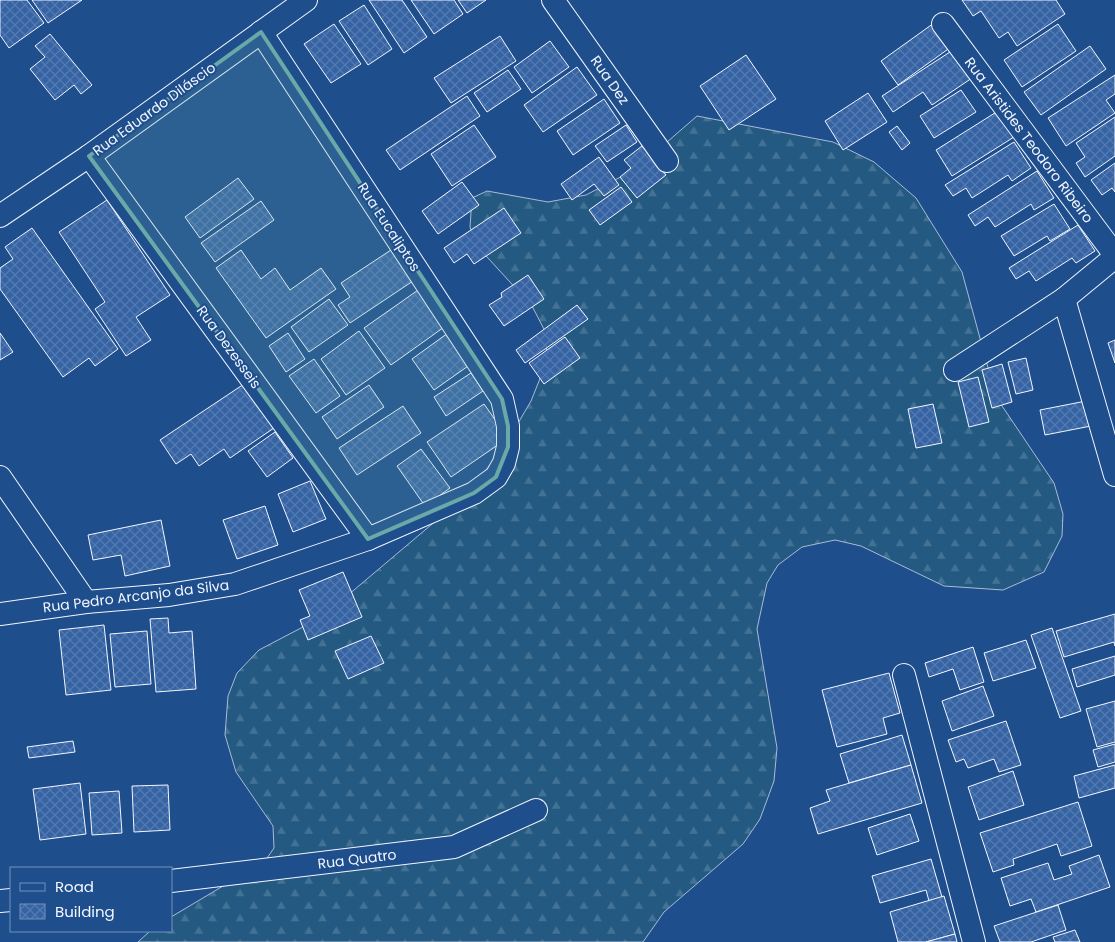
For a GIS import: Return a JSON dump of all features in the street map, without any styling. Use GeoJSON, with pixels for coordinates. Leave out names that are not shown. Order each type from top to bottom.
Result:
{"type":"FeatureCollection","features":[{"type":"Feature","properties":{"kind":"street","name":"Rua Eduardo Diláscio"},"geometry":{"type":"LineString","coordinates":[[0,216],[89,156],[306,0]]}},
{"type":"Feature","properties":{"kind":"street","name":"Rua Dez"},"geometry":{"type":"LineString","coordinates":[[553,0],[667,161]]}},
{"type":"Feature","properties":{"kind":"street","name":"Rua Aristides Teodoro Ribeiro"},"geometry":{"type":"LineString","coordinates":[[943,24],[1115,256]]}},
{"type":"Feature","properties":{"kind":"street","name":"Rua Eucaliptos"},"geometry":{"type":"LineString","coordinates":[[261,32],[502,399],[508,426]]}},
{"type":"Feature","properties":{"kind":"street","name":"Rua Dezesseis"},"geometry":{"type":"LineString","coordinates":[[89,156],[368,539]]}},
{"type":"Feature","properties":{"kind":"street"},"geometry":{"type":"LineString","coordinates":[[955,370],[1064,299],[1115,256]]}},
{"type":"Feature","properties":{"kind":"street"},"geometry":{"type":"LineString","coordinates":[[1064,299],[1115,475]]}},
{"type":"Feature","properties":{"kind":"street","name":"Rua Pedro Arcanjo da Silva"},"geometry":{"type":"LineString","coordinates":[[0,614],[86,602],[169,595],[234,584],[368,539],[474,493],[496,477],[504,463],[508,447],[508,426]]}},
{"type":"Feature","properties":{"kind":"street"},"geometry":{"type":"LineString","coordinates":[[0,477],[86,602]]}},
{"type":"Feature","properties":{"kind":"street"},"geometry":{"type":"LineString","coordinates":[[904,675],[974,942]]}},
{"type":"Feature","properties":{"kind":"street","name":"Rua Quatro"},"geometry":{"type":"LineString","coordinates":[[172,881],[454,847],[536,810]]}},
{"type":"Feature","properties":{"kind":"highlighted area"},"geometry":{"type":"Polygon","coordinates":[[[261,32],[502,399],[508,426],[508,447],[496,477],[474,493],[368,539],[89,156],[261,32]]]}},
{"type":"Feature","properties":{"kind":"green space"},"geometry":{"type":"Polygon","coordinates":[[[697,116],[833,142],[874,162],[916,198],[962,272],[996,397],[1054,483],[1063,514],[1062,536],[1044,572],[1003,590],[944,586],[861,546],[835,540],[802,547],[778,565],[767,583],[757,629],[777,748],[774,781],[760,819],[743,844],[664,912],[643,942],[138,942],[149,932],[172,932],[172,916],[265,861],[274,848],[273,826],[236,772],[225,735],[228,696],[237,673],[259,650],[322,617],[457,503],[500,454],[531,401],[547,361],[546,333],[532,306],[476,245],[470,227],[472,198],[487,191],[548,202],[586,195],[636,169],[697,116]]]}},
{"type":"Feature","properties":{"kind":"building"},"geometry":{"type":"Polygon","coordinates":[[[0,0],[27,0],[44,23],[9,48],[0,35],[0,0]]]}},
{"type":"Feature","properties":{"kind":"building"},"geometry":{"type":"Polygon","coordinates":[[[32,0],[82,0],[48,23],[32,0]]]}},
{"type":"Feature","properties":{"kind":"building"},"geometry":{"type":"Polygon","coordinates":[[[369,0],[402,0],[427,37],[404,53],[369,0]]]}},
{"type":"Feature","properties":{"kind":"building"},"geometry":{"type":"Polygon","coordinates":[[[411,0],[454,0],[463,14],[434,34],[411,0]]]}},
{"type":"Feature","properties":{"kind":"building"},"geometry":{"type":"Polygon","coordinates":[[[458,0],[486,0],[467,13],[458,0]]]}},
{"type":"Feature","properties":{"kind":"building"},"geometry":{"type":"Polygon","coordinates":[[[962,0],[1056,0],[1065,14],[1017,46],[1008,32],[999,38],[981,11],[973,16],[962,0]]]}},
{"type":"Feature","properties":{"kind":"building"},"geometry":{"type":"Polygon","coordinates":[[[364,5],[392,49],[368,65],[339,21],[364,5]]]}},
{"type":"Feature","properties":{"kind":"building"},"geometry":{"type":"Polygon","coordinates":[[[934,23],[951,47],[898,85],[881,61],[934,23]]]}},
{"type":"Feature","properties":{"kind":"building"},"geometry":{"type":"Polygon","coordinates":[[[334,24],[361,64],[331,83],[304,44],[334,24]]]}},
{"type":"Feature","properties":{"kind":"building"},"geometry":{"type":"Polygon","coordinates":[[[1058,24],[1076,51],[1022,87],[1004,60],[1058,24]]]}},
{"type":"Feature","properties":{"kind":"building"},"geometry":{"type":"Polygon","coordinates":[[[50,34],[92,85],[81,94],[74,85],[55,100],[30,69],[45,57],[35,46],[50,34]]]}},
{"type":"Feature","properties":{"kind":"building"},"geometry":{"type":"Polygon","coordinates":[[[500,36],[516,61],[451,103],[434,78],[500,36]]]}},
{"type":"Feature","properties":{"kind":"building"},"geometry":{"type":"Polygon","coordinates":[[[550,41],[569,67],[532,93],[514,67],[550,41]]]}},
{"type":"Feature","properties":{"kind":"building"},"geometry":{"type":"Polygon","coordinates":[[[1090,46],[1106,69],[1041,115],[1024,92],[1090,46]]]}},
{"type":"Feature","properties":{"kind":"building"},"geometry":{"type":"Polygon","coordinates":[[[953,50],[972,78],[932,105],[923,92],[893,112],[882,96],[953,50]]]}},
{"type":"Feature","properties":{"kind":"building"},"geometry":{"type":"Polygon","coordinates":[[[746,55],[776,99],[729,130],[700,86],[746,55]]]}},
{"type":"Feature","properties":{"kind":"building"},"geometry":{"type":"Polygon","coordinates":[[[577,67],[597,95],[543,132],[524,105],[577,67]]]}},
{"type":"Feature","properties":{"kind":"building"},"geometry":{"type":"Polygon","coordinates":[[[508,70],[521,89],[487,112],[474,93],[508,70]]]}},
{"type":"Feature","properties":{"kind":"building"},"geometry":{"type":"Polygon","coordinates":[[[1115,75],[1115,94],[1106,100],[1115,113],[1066,146],[1048,118],[1115,75]]]}},
{"type":"Feature","properties":{"kind":"building"},"geometry":{"type":"Polygon","coordinates":[[[961,90],[976,112],[934,138],[920,116],[961,90]]]}},
{"type":"Feature","properties":{"kind":"building"},"geometry":{"type":"Polygon","coordinates":[[[868,93],[887,122],[843,150],[825,121],[868,93]]]}},
{"type":"Feature","properties":{"kind":"building"},"geometry":{"type":"Polygon","coordinates":[[[467,96],[480,116],[400,170],[386,150],[467,96]]]}},
{"type":"Feature","properties":{"kind":"building"},"geometry":{"type":"Polygon","coordinates":[[[604,99],[620,123],[573,155],[557,131],[604,99]]]}},
{"type":"Feature","properties":{"kind":"building"},"geometry":{"type":"Polygon","coordinates":[[[998,111],[1014,137],[952,176],[936,150],[998,111]]]}},
{"type":"Feature","properties":{"kind":"building"},"geometry":{"type":"Polygon","coordinates":[[[1115,117],[1115,156],[1085,177],[1076,163],[1085,157],[1076,143],[1115,117]]]}},
{"type":"Feature","properties":{"kind":"building"},"geometry":{"type":"Polygon","coordinates":[[[474,125],[496,157],[452,186],[431,154],[474,125]]]}},
{"type":"Feature","properties":{"kind":"building"},"geometry":{"type":"Polygon","coordinates":[[[626,125],[637,142],[607,162],[595,146],[626,125]]]}},
{"type":"Feature","properties":{"kind":"building"},"geometry":{"type":"Polygon","coordinates":[[[897,126],[910,143],[902,150],[889,132],[897,126]]]}},
{"type":"Feature","properties":{"kind":"building"},"geometry":{"type":"Polygon","coordinates":[[[1014,142],[1031,168],[1012,181],[1008,175],[972,198],[966,188],[953,196],[945,185],[1014,142]]]}},
{"type":"Feature","properties":{"kind":"building"},"geometry":{"type":"Polygon","coordinates":[[[642,146],[666,175],[637,198],[620,177],[631,168],[624,160],[642,146]]]}},
{"type":"Feature","properties":{"kind":"building"},"geometry":{"type":"Polygon","coordinates":[[[599,157],[619,185],[604,196],[594,184],[572,200],[561,184],[599,157]]]}},
{"type":"Feature","properties":{"kind":"building"},"geometry":{"type":"Polygon","coordinates":[[[1115,163],[1115,192],[1112,188],[1102,195],[1091,180],[1115,163]]]}},
{"type":"Feature","properties":{"kind":"building"},"geometry":{"type":"Polygon","coordinates":[[[1037,171],[1054,198],[1034,210],[1031,204],[995,227],[988,217],[975,226],[968,215],[1037,171]]]}},
{"type":"Feature","properties":{"kind":"building"},"geometry":{"type":"Polygon","coordinates":[[[238,178],[254,199],[200,238],[185,217],[238,178]]]}},
{"type":"Feature","properties":{"kind":"building"},"geometry":{"type":"Polygon","coordinates":[[[462,182],[479,205],[438,234],[422,211],[462,182]]]}},
{"type":"Feature","properties":{"kind":"building"},"geometry":{"type":"Polygon","coordinates":[[[621,187],[632,202],[600,225],[589,210],[621,187]]]}},
{"type":"Feature","properties":{"kind":"building"},"geometry":{"type":"Polygon","coordinates":[[[107,200],[170,295],[136,317],[151,340],[126,356],[95,309],[105,302],[59,232],[107,200]]]}},
{"type":"Feature","properties":{"kind":"building"},"geometry":{"type":"Polygon","coordinates":[[[261,201],[274,220],[215,262],[201,243],[261,201]]]}},
{"type":"Feature","properties":{"kind":"building"},"geometry":{"type":"Polygon","coordinates":[[[1054,204],[1070,229],[1050,241],[1047,236],[1014,256],[1001,236],[1054,204]]]}},
{"type":"Feature","properties":{"kind":"building"},"geometry":{"type":"Polygon","coordinates":[[[504,208],[521,233],[474,264],[467,254],[454,263],[444,248],[504,208]]]}},
{"type":"Feature","properties":{"kind":"building"},"geometry":{"type":"Polygon","coordinates":[[[1078,225],[1095,251],[1076,263],[1072,258],[1036,281],[1029,271],[1016,279],[1009,268],[1078,225]]]}},
{"type":"Feature","properties":{"kind":"building"},"geometry":{"type":"Polygon","coordinates":[[[32,228],[118,349],[95,366],[89,358],[63,377],[0,289],[0,268],[13,259],[5,247],[32,228]]]}},
{"type":"Feature","properties":{"kind":"building"},"geometry":{"type":"Polygon","coordinates":[[[394,248],[416,279],[350,323],[338,305],[350,297],[341,283],[394,248]]]}},
{"type":"Feature","properties":{"kind":"building"},"geometry":{"type":"Polygon","coordinates":[[[241,250],[261,279],[275,268],[290,290],[321,268],[336,289],[266,338],[216,268],[241,250]]]}},
{"type":"Feature","properties":{"kind":"building"},"geometry":{"type":"Polygon","coordinates":[[[528,275],[544,299],[504,326],[489,305],[502,297],[501,293],[528,275]]]}},
{"type":"Feature","properties":{"kind":"building"},"geometry":{"type":"Polygon","coordinates":[[[421,288],[447,325],[391,365],[364,328],[421,288]]]}},
{"type":"Feature","properties":{"kind":"building"},"geometry":{"type":"Polygon","coordinates":[[[329,299],[348,325],[309,352],[291,327],[329,299]]]}},
{"type":"Feature","properties":{"kind":"building"},"geometry":{"type":"Polygon","coordinates":[[[577,305],[588,319],[525,363],[516,350],[577,305]]]}},
{"type":"Feature","properties":{"kind":"building"},"geometry":{"type":"Polygon","coordinates":[[[359,331],[385,368],[346,395],[321,359],[359,331]]]}},
{"type":"Feature","properties":{"kind":"building"},"geometry":{"type":"Polygon","coordinates":[[[0,333],[13,352],[0,360],[0,333]]]}},
{"type":"Feature","properties":{"kind":"building"},"geometry":{"type":"Polygon","coordinates":[[[288,333],[305,359],[286,372],[269,346],[288,333]]]}},
{"type":"Feature","properties":{"kind":"building"},"geometry":{"type":"Polygon","coordinates":[[[448,333],[471,364],[434,390],[412,359],[448,333]]]}},
{"type":"Feature","properties":{"kind":"building"},"geometry":{"type":"Polygon","coordinates":[[[565,337],[580,358],[544,384],[529,363],[565,337]]]}},
{"type":"Feature","properties":{"kind":"building"},"geometry":{"type":"Polygon","coordinates":[[[1115,340],[1115,363],[1108,343],[1115,340]]]}},
{"type":"Feature","properties":{"kind":"building"},"geometry":{"type":"Polygon","coordinates":[[[1026,358],[1033,390],[1016,394],[1008,362],[1026,358]]]}},
{"type":"Feature","properties":{"kind":"building"},"geometry":{"type":"Polygon","coordinates":[[[314,359],[340,396],[316,413],[289,376],[314,359]]]}},
{"type":"Feature","properties":{"kind":"building"},"geometry":{"type":"Polygon","coordinates":[[[1002,364],[1012,402],[992,408],[982,370],[1002,364]]]}},
{"type":"Feature","properties":{"kind":"building"},"geometry":{"type":"Polygon","coordinates":[[[471,373],[483,391],[446,416],[434,397],[471,373]]]}},
{"type":"Feature","properties":{"kind":"building"},"geometry":{"type":"Polygon","coordinates":[[[978,377],[989,422],[969,427],[958,382],[978,377]]]}},
{"type":"Feature","properties":{"kind":"building"},"geometry":{"type":"Polygon","coordinates":[[[244,384],[274,428],[230,458],[224,449],[199,466],[191,454],[176,464],[160,440],[244,384]]]}},
{"type":"Feature","properties":{"kind":"building"},"geometry":{"type":"Polygon","coordinates":[[[369,385],[384,407],[337,439],[322,417],[369,385]]]}},
{"type":"Feature","properties":{"kind":"building"},"geometry":{"type":"Polygon","coordinates":[[[1086,401],[1091,426],[1045,435],[1040,410],[1086,401]]]}},
{"type":"Feature","properties":{"kind":"building"},"geometry":{"type":"Polygon","coordinates":[[[484,404],[508,438],[451,477],[427,442],[484,404]]]}},
{"type":"Feature","properties":{"kind":"building"},"geometry":{"type":"Polygon","coordinates":[[[933,404],[942,443],[916,448],[908,409],[933,404]]]}},
{"type":"Feature","properties":{"kind":"building"},"geometry":{"type":"Polygon","coordinates":[[[403,406],[421,433],[357,475],[339,448],[403,406]]]}},
{"type":"Feature","properties":{"kind":"building"},"geometry":{"type":"Polygon","coordinates":[[[275,432],[293,458],[267,477],[248,451],[275,432]]]}},
{"type":"Feature","properties":{"kind":"building"},"geometry":{"type":"Polygon","coordinates":[[[421,449],[450,488],[425,506],[397,466],[421,449]]]}},
{"type":"Feature","properties":{"kind":"building"},"geometry":{"type":"Polygon","coordinates":[[[310,481],[326,519],[293,532],[278,494],[310,481]]]}},
{"type":"Feature","properties":{"kind":"building"},"geometry":{"type":"Polygon","coordinates":[[[265,506],[278,545],[237,559],[223,520],[265,506]]]}},
{"type":"Feature","properties":{"kind":"building"},"geometry":{"type":"Polygon","coordinates":[[[161,520],[170,566],[125,576],[121,555],[93,560],[88,535],[161,520]]]}},
{"type":"Feature","properties":{"kind":"building"},"geometry":{"type":"Polygon","coordinates":[[[343,572],[362,617],[308,640],[300,620],[310,616],[299,590],[343,572]]]}},
{"type":"Feature","properties":{"kind":"building"},"geometry":{"type":"Polygon","coordinates":[[[1115,614],[1115,646],[1114,642],[1064,657],[1056,631],[1115,614]]]}},
{"type":"Feature","properties":{"kind":"building"},"geometry":{"type":"Polygon","coordinates":[[[168,618],[169,633],[192,631],[196,689],[156,692],[150,619],[168,618]]]}},
{"type":"Feature","properties":{"kind":"building"},"geometry":{"type":"Polygon","coordinates":[[[104,625],[111,690],[66,695],[59,630],[104,625]]]}},
{"type":"Feature","properties":{"kind":"building"},"geometry":{"type":"Polygon","coordinates":[[[1052,628],[1081,711],[1060,718],[1031,635],[1052,628]]]}},
{"type":"Feature","properties":{"kind":"building"},"geometry":{"type":"Polygon","coordinates":[[[147,631],[151,684],[115,687],[110,634],[147,631]]]}},
{"type":"Feature","properties":{"kind":"building"},"geometry":{"type":"Polygon","coordinates":[[[371,636],[384,663],[348,679],[335,651],[371,636]]]}},
{"type":"Feature","properties":{"kind":"building"},"geometry":{"type":"Polygon","coordinates":[[[1026,640],[1036,668],[993,681],[984,653],[1026,640]]]}},
{"type":"Feature","properties":{"kind":"building"},"geometry":{"type":"Polygon","coordinates":[[[973,647],[984,682],[960,690],[953,669],[929,677],[925,663],[973,647]]]}},
{"type":"Feature","properties":{"kind":"building"},"geometry":{"type":"Polygon","coordinates":[[[1115,656],[1115,675],[1077,687],[1072,669],[1115,656]]]}},
{"type":"Feature","properties":{"kind":"building"},"geometry":{"type":"Polygon","coordinates":[[[889,673],[900,713],[883,718],[887,734],[837,747],[822,690],[889,673]]]}},
{"type":"Feature","properties":{"kind":"building"},"geometry":{"type":"Polygon","coordinates":[[[983,686],[994,716],[952,731],[942,701],[983,686]]]}},
{"type":"Feature","properties":{"kind":"building"},"geometry":{"type":"Polygon","coordinates":[[[1115,701],[1115,742],[1097,747],[1086,709],[1115,701]]]}},
{"type":"Feature","properties":{"kind":"building"},"geometry":{"type":"Polygon","coordinates":[[[1006,721],[1021,765],[999,772],[994,759],[968,768],[964,759],[956,762],[948,740],[1006,721]]]}},
{"type":"Feature","properties":{"kind":"building"},"geometry":{"type":"Polygon","coordinates":[[[902,735],[911,765],[849,783],[840,754],[902,735]]]}},
{"type":"Feature","properties":{"kind":"building"},"geometry":{"type":"Polygon","coordinates":[[[73,741],[75,752],[29,758],[27,747],[73,741]]]}},
{"type":"Feature","properties":{"kind":"building"},"geometry":{"type":"Polygon","coordinates":[[[1115,744],[1115,762],[1098,767],[1093,750],[1115,744]]]}},
{"type":"Feature","properties":{"kind":"building"},"geometry":{"type":"Polygon","coordinates":[[[911,765],[922,803],[818,834],[810,808],[830,801],[826,790],[911,765]]]}},
{"type":"Feature","properties":{"kind":"building"},"geometry":{"type":"Polygon","coordinates":[[[1115,765],[1115,788],[1079,798],[1074,776],[1115,765]]]}},
{"type":"Feature","properties":{"kind":"building"},"geometry":{"type":"Polygon","coordinates":[[[1013,771],[1024,805],[979,820],[968,787],[1013,771]]]}},
{"type":"Feature","properties":{"kind":"building"},"geometry":{"type":"Polygon","coordinates":[[[80,783],[86,834],[40,840],[33,789],[80,783]]]}},
{"type":"Feature","properties":{"kind":"building"},"geometry":{"type":"Polygon","coordinates":[[[168,785],[170,830],[134,832],[132,786],[168,785]]]}},
{"type":"Feature","properties":{"kind":"building"},"geometry":{"type":"Polygon","coordinates":[[[119,791],[122,833],[92,835],[89,793],[119,791]]]}},
{"type":"Feature","properties":{"kind":"building"},"geometry":{"type":"Polygon","coordinates":[[[1078,802],[1092,846],[1061,856],[1057,844],[1013,859],[1014,865],[993,872],[980,833],[1078,802]]]}},
{"type":"Feature","properties":{"kind":"building"},"geometry":{"type":"Polygon","coordinates":[[[910,814],[919,841],[877,855],[868,828],[910,814]]]}},
{"type":"Feature","properties":{"kind":"building"},"geometry":{"type":"Polygon","coordinates":[[[1099,855],[1110,887],[1036,912],[1031,899],[1010,906],[1001,878],[1048,863],[1054,880],[1072,874],[1069,866],[1099,855]]]}},
{"type":"Feature","properties":{"kind":"building"},"geometry":{"type":"Polygon","coordinates":[[[931,859],[942,897],[929,901],[926,890],[880,903],[872,876],[931,859]]]}},
{"type":"Feature","properties":{"kind":"building"},"geometry":{"type":"Polygon","coordinates":[[[944,896],[955,934],[926,942],[898,942],[890,912],[944,896]]]}},
{"type":"Feature","properties":{"kind":"building"},"geometry":{"type":"Polygon","coordinates":[[[1058,905],[1066,930],[1031,942],[1000,942],[994,926],[1058,905]]]}},
{"type":"Feature","properties":{"kind":"building"},"geometry":{"type":"Polygon","coordinates":[[[1075,930],[1080,942],[1055,942],[1053,937],[1075,930]]]}},
{"type":"Feature","properties":{"kind":"building"},"geometry":{"type":"Polygon","coordinates":[[[955,934],[957,942],[926,942],[955,934]]]}}]}
